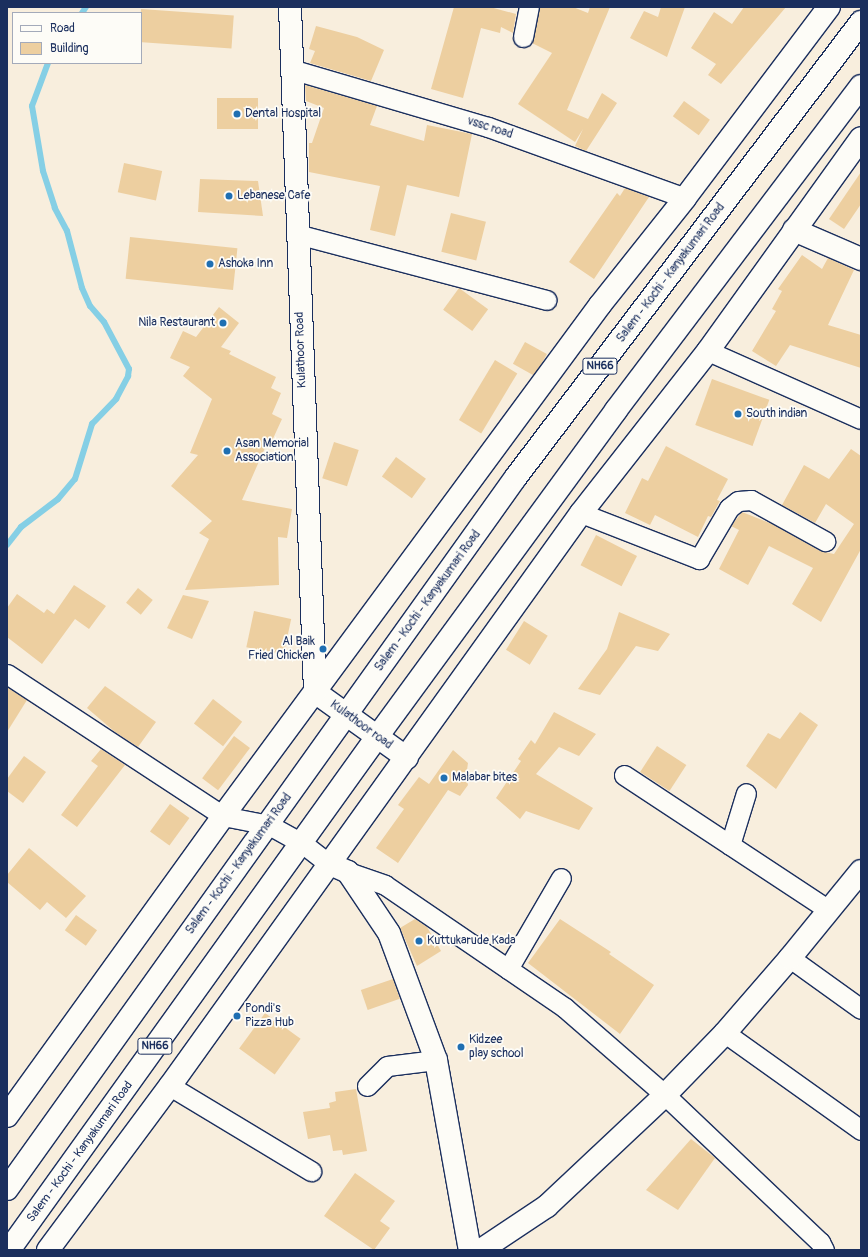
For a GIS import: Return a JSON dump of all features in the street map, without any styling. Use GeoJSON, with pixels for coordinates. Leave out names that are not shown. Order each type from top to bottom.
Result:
{"type":"FeatureCollection","features":[{"type":"Feature","properties":{"kind":"main road","name":"Kulathoor Road"},"geometry":{"type":"LineString","coordinates":[[290,7],[297,234],[315,692]]}},
{"type":"Feature","properties":{"kind":"main road"},"geometry":{"type":"LineString","coordinates":[[7,1116],[222,816],[600,305],[685,198],[829,7]]}},
{"type":"Feature","properties":{"kind":"main road","name":"Salem - Kochi - Kanyakumari Road"},"geometry":{"type":"LineString","coordinates":[[7,1188],[150,987],[269,825],[516,477],[861,22]]}},
{"type":"Feature","properties":{"kind":"main road","name":"Salem - Kochi - Kanyakumari Road"},"geometry":{"type":"LineString","coordinates":[[9,1250],[302,843],[376,737],[616,410],[861,86]]}},
{"type":"Feature","properties":{"kind":"main road"},"geometry":{"type":"LineString","coordinates":[[48,1250],[170,1086],[328,863],[407,758],[581,512],[708,351],[861,138]]}},
{"type":"Feature","properties":{"kind":"main road"},"geometry":{"type":"LineString","coordinates":[[794,230],[861,259]]}},
{"type":"Feature","properties":{"kind":"main road","name":"Kulathoor road"},"geometry":{"type":"LineString","coordinates":[[315,692],[407,758]]}},
{"type":"Feature","properties":{"kind":"main road"},"geometry":{"type":"LineString","coordinates":[[328,863],[348,872],[389,933],[436,1060],[470,1250]]}},
{"type":"Feature","properties":{"kind":"main road"},"geometry":{"type":"LineString","coordinates":[[481,1250],[547,1206],[665,1095],[725,1033],[790,958],[861,871]]}},
{"type":"Feature","properties":{"kind":"street"},"geometry":{"type":"LineString","coordinates":[[523,37],[529,7]]}},
{"type":"Feature","properties":{"kind":"street","name":"vssc road"},"geometry":{"type":"LineString","coordinates":[[291,69],[488,127],[685,198]]}},
{"type":"Feature","properties":{"kind":"street"},"geometry":{"type":"LineString","coordinates":[[297,234],[546,300]]}},
{"type":"Feature","properties":{"kind":"street"},"geometry":{"type":"LineString","coordinates":[[708,351],[861,419]]}},
{"type":"Feature","properties":{"kind":"street"},"geometry":{"type":"LineString","coordinates":[[581,512],[699,559],[729,508],[738,501],[751,500],[825,541]]}},
{"type":"Feature","properties":{"kind":"street"},"geometry":{"type":"LineString","coordinates":[[7,674],[222,816],[269,825],[302,843],[328,863]]}},
{"type":"Feature","properties":{"kind":"street"},"geometry":{"type":"LineString","coordinates":[[624,775],[829,910]]}},
{"type":"Feature","properties":{"kind":"street"},"geometry":{"type":"LineString","coordinates":[[730,845],[746,793]]}},
{"type":"Feature","properties":{"kind":"street"},"geometry":{"type":"LineString","coordinates":[[348,872],[385,884],[565,1008],[665,1095],[820,1242],[824,1250]]}},
{"type":"Feature","properties":{"kind":"street"},"geometry":{"type":"LineString","coordinates":[[508,969],[561,878]]}},
{"type":"Feature","properties":{"kind":"street"},"geometry":{"type":"LineString","coordinates":[[790,958],[861,1009]]}},
{"type":"Feature","properties":{"kind":"street"},"geometry":{"type":"LineString","coordinates":[[725,1033],[861,1130]]}},
{"type":"Feature","properties":{"kind":"street"},"geometry":{"type":"LineString","coordinates":[[367,1086],[387,1066],[436,1060]]}},
{"type":"Feature","properties":{"kind":"street"},"geometry":{"type":"LineString","coordinates":[[170,1086],[311,1171]]}},
{"type":"Feature","properties":{"kind":"building"},"geometry":{"type":"Polygon","coordinates":[[[454,7],[490,7],[516,14],[513,33],[501,27],[500,33],[481,28],[463,98],[431,89],[454,7]]]}},
{"type":"Feature","properties":{"kind":"building"},"geometry":{"type":"Polygon","coordinates":[[[540,7],[573,7],[588,13],[590,7],[610,7],[567,110],[588,119],[602,93],[617,103],[586,151],[575,146],[583,129],[575,142],[518,104],[552,53],[532,43],[540,7]]]}},
{"type":"Feature","properties":{"kind":"building"},"geometry":{"type":"Polygon","coordinates":[[[661,7],[685,7],[667,57],[630,38],[644,11],[658,17],[661,7]]]}},
{"type":"Feature","properties":{"kind":"building"},"geometry":{"type":"Polygon","coordinates":[[[744,7],[786,7],[721,84],[708,75],[716,64],[691,48],[714,12],[732,24],[744,7]]]}},
{"type":"Feature","properties":{"kind":"building"},"geometry":{"type":"Polygon","coordinates":[[[141,9],[234,15],[231,48],[142,42],[141,9]]]}},
{"type":"Feature","properties":{"kind":"building"},"geometry":{"type":"Polygon","coordinates":[[[316,26],[357,37],[384,50],[371,81],[310,63],[315,51],[309,49],[316,26]]]}},
{"type":"Feature","properties":{"kind":"building"},"geometry":{"type":"Polygon","coordinates":[[[305,85],[377,106],[370,125],[424,141],[427,125],[472,134],[459,197],[407,185],[395,236],[370,230],[380,186],[309,172],[309,143],[312,143],[324,108],[306,101],[305,85]]]}},
{"type":"Feature","properties":{"kind":"building","name":"Dental Hospital"},"geometry":{"type":"Polygon","coordinates":[[[217,98],[258,98],[258,129],[217,129],[217,98]]]}},
{"type":"Feature","properties":{"kind":"building"},"geometry":{"type":"Polygon","coordinates":[[[684,101],[710,120],[699,135],[673,116],[684,101]]]}},
{"type":"Feature","properties":{"kind":"building"},"geometry":{"type":"Polygon","coordinates":[[[124,163],[162,171],[156,200],[118,192],[124,163]]]}},
{"type":"Feature","properties":{"kind":"building"},"geometry":{"type":"Polygon","coordinates":[[[861,172],[861,204],[844,229],[829,219],[861,172]]]}},
{"type":"Feature","properties":{"kind":"building","name":"Lebanese Cafe"},"geometry":{"type":"Polygon","coordinates":[[[200,179],[258,181],[263,216],[198,212],[200,179]]]}},
{"type":"Feature","properties":{"kind":"building"},"geometry":{"type":"Polygon","coordinates":[[[625,188],[649,197],[594,279],[569,262],[617,193],[620,196],[625,188]]]}},
{"type":"Feature","properties":{"kind":"building"},"geometry":{"type":"Polygon","coordinates":[[[451,213],[486,222],[476,261],[441,252],[451,213]]]}},
{"type":"Feature","properties":{"kind":"building"},"geometry":{"type":"Polygon","coordinates":[[[130,237],[237,248],[233,290],[126,279],[130,237]]]}},
{"type":"Feature","properties":{"kind":"building"},"geometry":{"type":"Polygon","coordinates":[[[802,255],[822,269],[828,258],[854,270],[828,325],[861,335],[861,368],[790,345],[776,366],[752,351],[776,311],[772,309],[782,291],[778,289],[802,255]]]}},
{"type":"Feature","properties":{"kind":"building"},"geometry":{"type":"Polygon","coordinates":[[[459,288],[488,309],[472,331],[443,310],[459,288]]]}},
{"type":"Feature","properties":{"kind":"building"},"geometry":{"type":"Polygon","coordinates":[[[219,307],[239,323],[221,347],[231,351],[229,354],[276,377],[271,388],[281,393],[272,414],[282,419],[271,443],[268,441],[242,500],[292,509],[287,538],[278,537],[279,585],[185,590],[209,539],[199,533],[212,521],[171,486],[198,455],[190,453],[212,399],[183,376],[190,367],[170,358],[183,331],[196,337],[219,307]]]}},
{"type":"Feature","properties":{"kind":"building"},"geometry":{"type":"Polygon","coordinates":[[[525,342],[547,354],[535,376],[513,364],[525,342]]]}},
{"type":"Feature","properties":{"kind":"building"},"geometry":{"type":"Polygon","coordinates":[[[495,360],[517,373],[481,433],[459,420],[495,360]]]}},
{"type":"Feature","properties":{"kind":"building"},"geometry":{"type":"Polygon","coordinates":[[[712,379],[769,400],[753,446],[695,425],[712,379]]]}},
{"type":"Feature","properties":{"kind":"building"},"geometry":{"type":"Polygon","coordinates":[[[334,442],[359,450],[347,486],[322,478],[334,442]]]}},
{"type":"Feature","properties":{"kind":"building"},"geometry":{"type":"Polygon","coordinates":[[[666,446],[728,479],[717,500],[720,501],[711,517],[708,516],[698,537],[655,515],[650,525],[625,513],[642,478],[648,481],[666,446]]]}},
{"type":"Feature","properties":{"kind":"building"},"geometry":{"type":"Polygon","coordinates":[[[851,449],[861,456],[861,549],[821,622],[792,604],[813,568],[769,546],[748,585],[719,569],[739,530],[731,526],[742,512],[772,524],[820,551],[834,554],[854,524],[826,504],[815,523],[782,505],[804,465],[829,479],[851,449]]]}},
{"type":"Feature","properties":{"kind":"building"},"geometry":{"type":"Polygon","coordinates":[[[396,457],[426,479],[412,498],[382,476],[396,457]]]}},
{"type":"Feature","properties":{"kind":"building"},"geometry":{"type":"Polygon","coordinates":[[[596,535],[637,556],[622,586],[581,565],[596,535]]]}},
{"type":"Feature","properties":{"kind":"building"},"geometry":{"type":"Polygon","coordinates":[[[74,585],[106,606],[89,629],[75,619],[42,664],[7,637],[7,608],[17,594],[44,613],[47,609],[54,614],[74,585]]]}},
{"type":"Feature","properties":{"kind":"building"},"geometry":{"type":"Polygon","coordinates":[[[138,588],[153,600],[141,615],[126,603],[138,588]]]}},
{"type":"Feature","properties":{"kind":"building"},"geometry":{"type":"Polygon","coordinates":[[[183,595],[209,601],[192,639],[167,628],[183,595]]]}},
{"type":"Feature","properties":{"kind":"building"},"geometry":{"type":"Polygon","coordinates":[[[254,611],[291,619],[283,655],[246,647],[254,611]]]}},
{"type":"Feature","properties":{"kind":"building"},"geometry":{"type":"Polygon","coordinates":[[[619,612],[670,634],[658,651],[636,646],[600,695],[578,689],[607,649],[619,612]]]}},
{"type":"Feature","properties":{"kind":"building"},"geometry":{"type":"Polygon","coordinates":[[[524,621],[548,636],[530,665],[506,650],[524,621]]]}},
{"type":"Feature","properties":{"kind":"building"},"geometry":{"type":"Polygon","coordinates":[[[105,686],[156,722],[138,747],[115,732],[87,708],[105,686]]]}},
{"type":"Feature","properties":{"kind":"building"},"geometry":{"type":"Polygon","coordinates":[[[7,687],[27,700],[7,732],[7,687]]]}},
{"type":"Feature","properties":{"kind":"building"},"geometry":{"type":"Polygon","coordinates":[[[213,699],[242,722],[223,746],[194,723],[213,699]]]}},
{"type":"Feature","properties":{"kind":"building"},"geometry":{"type":"Polygon","coordinates":[[[554,712],[596,734],[579,756],[559,747],[536,774],[593,808],[579,830],[526,811],[520,819],[496,798],[521,761],[518,759],[531,740],[535,744],[554,712]]]}},
{"type":"Feature","properties":{"kind":"building"},"geometry":{"type":"Polygon","coordinates":[[[800,712],[818,725],[776,789],[746,766],[768,733],[780,739],[800,712]]]}},
{"type":"Feature","properties":{"kind":"building"},"geometry":{"type":"Polygon","coordinates":[[[234,736],[250,748],[218,790],[202,778],[234,736]]]}},
{"type":"Feature","properties":{"kind":"building"},"geometry":{"type":"Polygon","coordinates":[[[657,746],[686,765],[669,791],[640,772],[657,746]]]}},
{"type":"Feature","properties":{"kind":"building"},"geometry":{"type":"Polygon","coordinates":[[[101,749],[125,765],[77,827],[61,815],[98,766],[91,761],[101,749]]]}},
{"type":"Feature","properties":{"kind":"building"},"geometry":{"type":"Polygon","coordinates":[[[453,750],[468,763],[466,777],[468,785],[460,796],[448,790],[398,863],[376,848],[404,809],[398,805],[419,777],[429,784],[453,750]]]}},
{"type":"Feature","properties":{"kind":"building"},"geometry":{"type":"Polygon","coordinates":[[[24,756],[46,772],[23,803],[7,791],[7,779],[24,756]]]}},
{"type":"Feature","properties":{"kind":"building"},"geometry":{"type":"Polygon","coordinates":[[[170,804],[189,818],[169,846],[150,832],[170,804]]]}},
{"type":"Feature","properties":{"kind":"building"},"geometry":{"type":"Polygon","coordinates":[[[29,848],[86,896],[66,918],[47,902],[40,910],[7,882],[7,875],[29,848]]]}},
{"type":"Feature","properties":{"kind":"building"},"geometry":{"type":"Polygon","coordinates":[[[76,915],[97,930],[86,946],[65,930],[76,915]]]}},
{"type":"Feature","properties":{"kind":"building","name":"Kuttukarude Kada"},"geometry":{"type":"Polygon","coordinates":[[[415,919],[427,927],[441,951],[417,966],[400,928],[415,919]]]}},
{"type":"Feature","properties":{"kind":"building"},"geometry":{"type":"Polygon","coordinates":[[[560,919],[611,952],[609,954],[654,985],[620,1034],[528,963],[560,919]]]}},
{"type":"Feature","properties":{"kind":"building"},"geometry":{"type":"Polygon","coordinates":[[[393,979],[400,999],[368,1010],[361,990],[393,979]]]}},
{"type":"Feature","properties":{"kind":"building"},"geometry":{"type":"Polygon","coordinates":[[[265,1013],[301,1039],[275,1074],[239,1049],[265,1013]]]}},
{"type":"Feature","properties":{"kind":"building"},"geometry":{"type":"Polygon","coordinates":[[[356,1089],[367,1151],[343,1155],[342,1150],[333,1151],[330,1135],[308,1139],[303,1112],[330,1108],[329,1103],[336,1101],[335,1092],[356,1089]]]}},
{"type":"Feature","properties":{"kind":"building"},"geometry":{"type":"Polygon","coordinates":[[[691,1139],[715,1158],[678,1210],[646,1190],[691,1139]]]}},
{"type":"Feature","properties":{"kind":"building"},"geometry":{"type":"Polygon","coordinates":[[[355,1173],[395,1201],[380,1221],[390,1228],[374,1250],[324,1216],[355,1173]]]}},
{"type":"Feature","properties":{"kind":"waterway"},"geometry":{"type":"LineString","coordinates":[[83,12],[86,7]]}},
{"type":"Feature","properties":{"kind":"waterway"},"geometry":{"type":"LineString","coordinates":[[7,545],[21,527],[58,499],[75,479],[92,424],[116,399],[128,376],[129,369],[104,322],[90,306],[82,288],[67,231],[55,208],[43,171],[32,106],[48,64]]}},
{"type":"Feature","properties":{"kind":"place","name":"Dental Hospital"},"geometry":{"type":"Point","coordinates":[237,114]}},
{"type":"Feature","properties":{"kind":"place","name":"Lebanese Cafe"},"geometry":{"type":"Point","coordinates":[229,196]}},
{"type":"Feature","properties":{"kind":"place","name":"Ashoka Inn"},"geometry":{"type":"Point","coordinates":[210,264]}},
{"type":"Feature","properties":{"kind":"place","name":"Nila Restaurant"},"geometry":{"type":"Point","coordinates":[223,323]}},
{"type":"Feature","properties":{"kind":"place","name":"South indian"},"geometry":{"type":"Point","coordinates":[738,414]}},
{"type":"Feature","properties":{"kind":"place","name":"Asan Memorial Association"},"geometry":{"type":"Point","coordinates":[227,451]}},
{"type":"Feature","properties":{"kind":"place","name":"Al Baik Fried Chicken"},"geometry":{"type":"Point","coordinates":[323,649]}},
{"type":"Feature","properties":{"kind":"place","name":"Malabar bites"},"geometry":{"type":"Point","coordinates":[444,778]}},
{"type":"Feature","properties":{"kind":"place","name":"Kuttukarude Kada"},"geometry":{"type":"Point","coordinates":[419,941]}},
{"type":"Feature","properties":{"kind":"place","name":"Pondi's Pizza Hub"},"geometry":{"type":"Point","coordinates":[237,1016]}},
{"type":"Feature","properties":{"kind":"place","name":"Kidzee play school"},"geometry":{"type":"Point","coordinates":[461,1047]}}]}
